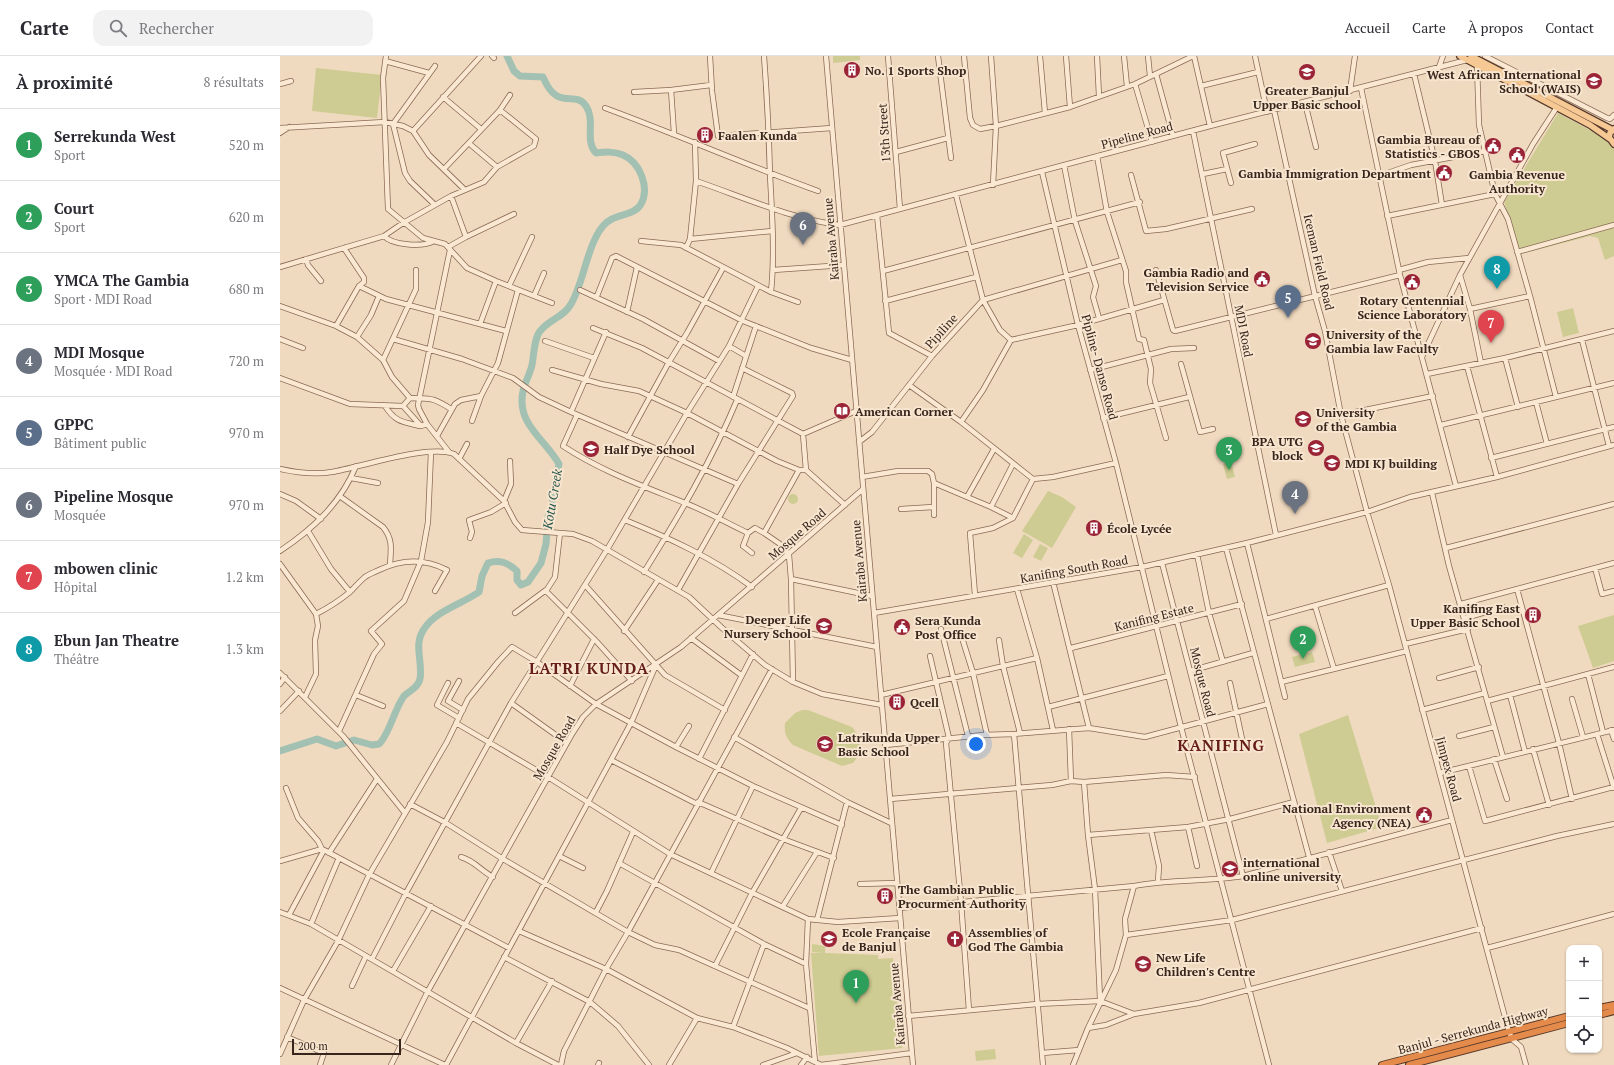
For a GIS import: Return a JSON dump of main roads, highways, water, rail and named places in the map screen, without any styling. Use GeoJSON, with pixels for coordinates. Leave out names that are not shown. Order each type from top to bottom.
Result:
{"type":"FeatureCollection","features":[{"type":"Feature","properties":{"kind":"highway"},"geometry":{"type":"LineString","coordinates":[[1602,1007],[1614,1005]]}},
{"type":"Feature","properties":{"kind":"highway"},"geometry":{"type":"LineString","coordinates":[[1602,1014],[1614,1011]]}},
{"type":"Feature","properties":{"kind":"highway","name":"Banjul - Serrekunda Highway"},"geometry":{"type":"LineString","coordinates":[[1409,1065],[1566,1017]]}},
{"type":"Feature","properties":{"kind":"highway","name":"Banjul - Serrekunda Highway"},"geometry":{"type":"LineString","coordinates":[[1382,1065],[1510,1034],[1566,1024]]}},
{"type":"Feature","properties":{"kind":"main road"},"geometry":{"type":"LineString","coordinates":[[1460,56],[1469,58],[1614,129],[1610,133],[1610,139]]}},
{"type":"Feature","properties":{"kind":"main road"},"geometry":{"type":"LineString","coordinates":[[1469,58],[1477,65],[1590,125],[1610,139],[1614,144]]}},
{"type":"Feature","properties":{"kind":"waterway","name":"Kotu Creek"},"geometry":{"type":"LineString","coordinates":[[280,751],[317,739],[336,746],[354,740],[372,745],[379,744],[386,735],[400,702],[404,696],[416,687],[419,682],[421,672],[419,641],[424,629],[429,623],[435,617],[479,592],[482,576],[488,563],[496,561],[504,562],[517,571],[517,580],[521,585],[528,582],[541,563],[546,544],[548,517],[552,508],[553,493],[559,464],[528,422],[522,403],[523,391],[532,365],[537,337],[548,323],[565,312],[571,304],[593,243],[603,226],[612,219],[634,211],[641,204],[644,198],[644,183],[639,169],[629,158],[616,153],[596,153],[591,142],[589,112],[582,101],[577,99],[560,98],[549,88],[543,77],[520,76],[514,71],[507,56]]}},
{"type":"Feature","properties":{"kind":"place","name":"No. 1 Sports Shop"},"geometry":{"type":"Point","coordinates":[852,70]}},
{"type":"Feature","properties":{"kind":"place","name":"Greater Banjul Upper Basic school"},"geometry":{"type":"Point","coordinates":[1307,72]}},
{"type":"Feature","properties":{"kind":"place","name":"West African International School (WAIS)"},"geometry":{"type":"Point","coordinates":[1594,81]}},
{"type":"Feature","properties":{"kind":"place","name":"Faalen Kunda"},"geometry":{"type":"Point","coordinates":[705,135]}},
{"type":"Feature","properties":{"kind":"place","name":"Gambia Bureau of Statistics - GBOS"},"geometry":{"type":"Point","coordinates":[1493,146]}},
{"type":"Feature","properties":{"kind":"place","name":"Gambia Revenue Authority"},"geometry":{"type":"Point","coordinates":[1517,155]}},
{"type":"Feature","properties":{"kind":"place","name":"Gambia Immigration Department"},"geometry":{"type":"Point","coordinates":[1444,173]}},
{"type":"Feature","properties":{"kind":"place","name":"Pipeline Mosque"},"geometry":{"type":"Point","coordinates":[803,245]}},
{"type":"Feature","properties":{"kind":"place","name":"Gambia Radio and Television Service"},"geometry":{"type":"Point","coordinates":[1262,279]}},
{"type":"Feature","properties":{"kind":"place","name":"Rotary Centennial Science Laboratory"},"geometry":{"type":"Point","coordinates":[1412,282]}},
{"type":"Feature","properties":{"kind":"place","name":"Ebun Jan Theatre"},"geometry":{"type":"Point","coordinates":[1497,289]}},
{"type":"Feature","properties":{"kind":"place","name":"GPPC"},"geometry":{"type":"Point","coordinates":[1288,318]}},
{"type":"Feature","properties":{"kind":"place","name":"University of the Gambia law Faculty"},"geometry":{"type":"Point","coordinates":[1313,341]}},
{"type":"Feature","properties":{"kind":"place","name":"mbowen clinic"},"geometry":{"type":"Point","coordinates":[1491,343]}},
{"type":"Feature","properties":{"kind":"place","name":"American Corner"},"geometry":{"type":"Point","coordinates":[842,411]}},
{"type":"Feature","properties":{"kind":"place","name":"University of the Gambia"},"geometry":{"type":"Point","coordinates":[1303,419]}},
{"type":"Feature","properties":{"kind":"place","name":"BPA UTG block"},"geometry":{"type":"Point","coordinates":[1316,448]}},
{"type":"Feature","properties":{"kind":"place","name":"Half Dye School"},"geometry":{"type":"Point","coordinates":[591,449]}},
{"type":"Feature","properties":{"kind":"place","name":"MDI KJ building"},"geometry":{"type":"Point","coordinates":[1332,463]}},
{"type":"Feature","properties":{"kind":"place","name":"YMCA The Gambia"},"geometry":{"type":"Point","coordinates":[1229,470]}},
{"type":"Feature","properties":{"kind":"place","name":"MDI Mosque"},"geometry":{"type":"Point","coordinates":[1295,514]}},
{"type":"Feature","properties":{"kind":"place","name":"École Lycée"},"geometry":{"type":"Point","coordinates":[1094,528]}},
{"type":"Feature","properties":{"kind":"place","name":"Kanifing East Upper Basic School"},"geometry":{"type":"Point","coordinates":[1533,615]}},
{"type":"Feature","properties":{"kind":"place","name":"Deeper Life Nursery School"},"geometry":{"type":"Point","coordinates":[824,626]}},
{"type":"Feature","properties":{"kind":"place","name":"Sera Kunda Post Office"},"geometry":{"type":"Point","coordinates":[902,627]}},
{"type":"Feature","properties":{"kind":"place","name":"Court"},"geometry":{"type":"Point","coordinates":[1303,659]}},
{"type":"Feature","properties":{"kind":"place","name":"Qcell"},"geometry":{"type":"Point","coordinates":[897,702]}},
{"type":"Feature","properties":{"kind":"place","name":"Latrikunda Upper Basic School"},"geometry":{"type":"Point","coordinates":[825,744]}},
{"type":"Feature","properties":{"kind":"place","name":"National Environment Agency (NEA)"},"geometry":{"type":"Point","coordinates":[1424,815]}},
{"type":"Feature","properties":{"kind":"place","name":"international online university"},"geometry":{"type":"Point","coordinates":[1230,869]}},
{"type":"Feature","properties":{"kind":"place","name":"The Gambian Public Procurment Authority"},"geometry":{"type":"Point","coordinates":[885,896]}},
{"type":"Feature","properties":{"kind":"place","name":"Ecole Française de Banjul"},"geometry":{"type":"Point","coordinates":[829,939]}},
{"type":"Feature","properties":{"kind":"place","name":"Assemblies of God The Gambia"},"geometry":{"type":"Point","coordinates":[955,939]}},
{"type":"Feature","properties":{"kind":"place","name":"New Life Children's Centre"},"geometry":{"type":"Point","coordinates":[1143,964]}},
{"type":"Feature","properties":{"kind":"place","name":"Serrekunda West"},"geometry":{"type":"Point","coordinates":[856,1003]}},
{"type":"Feature","properties":{"kind":"district","name":"LATRI KUNDA"},"geometry":{"type":"Point","coordinates":[589,668]}},
{"type":"Feature","properties":{"kind":"district","name":"KANIFING"},"geometry":{"type":"Point","coordinates":[1221,745]}}]}
